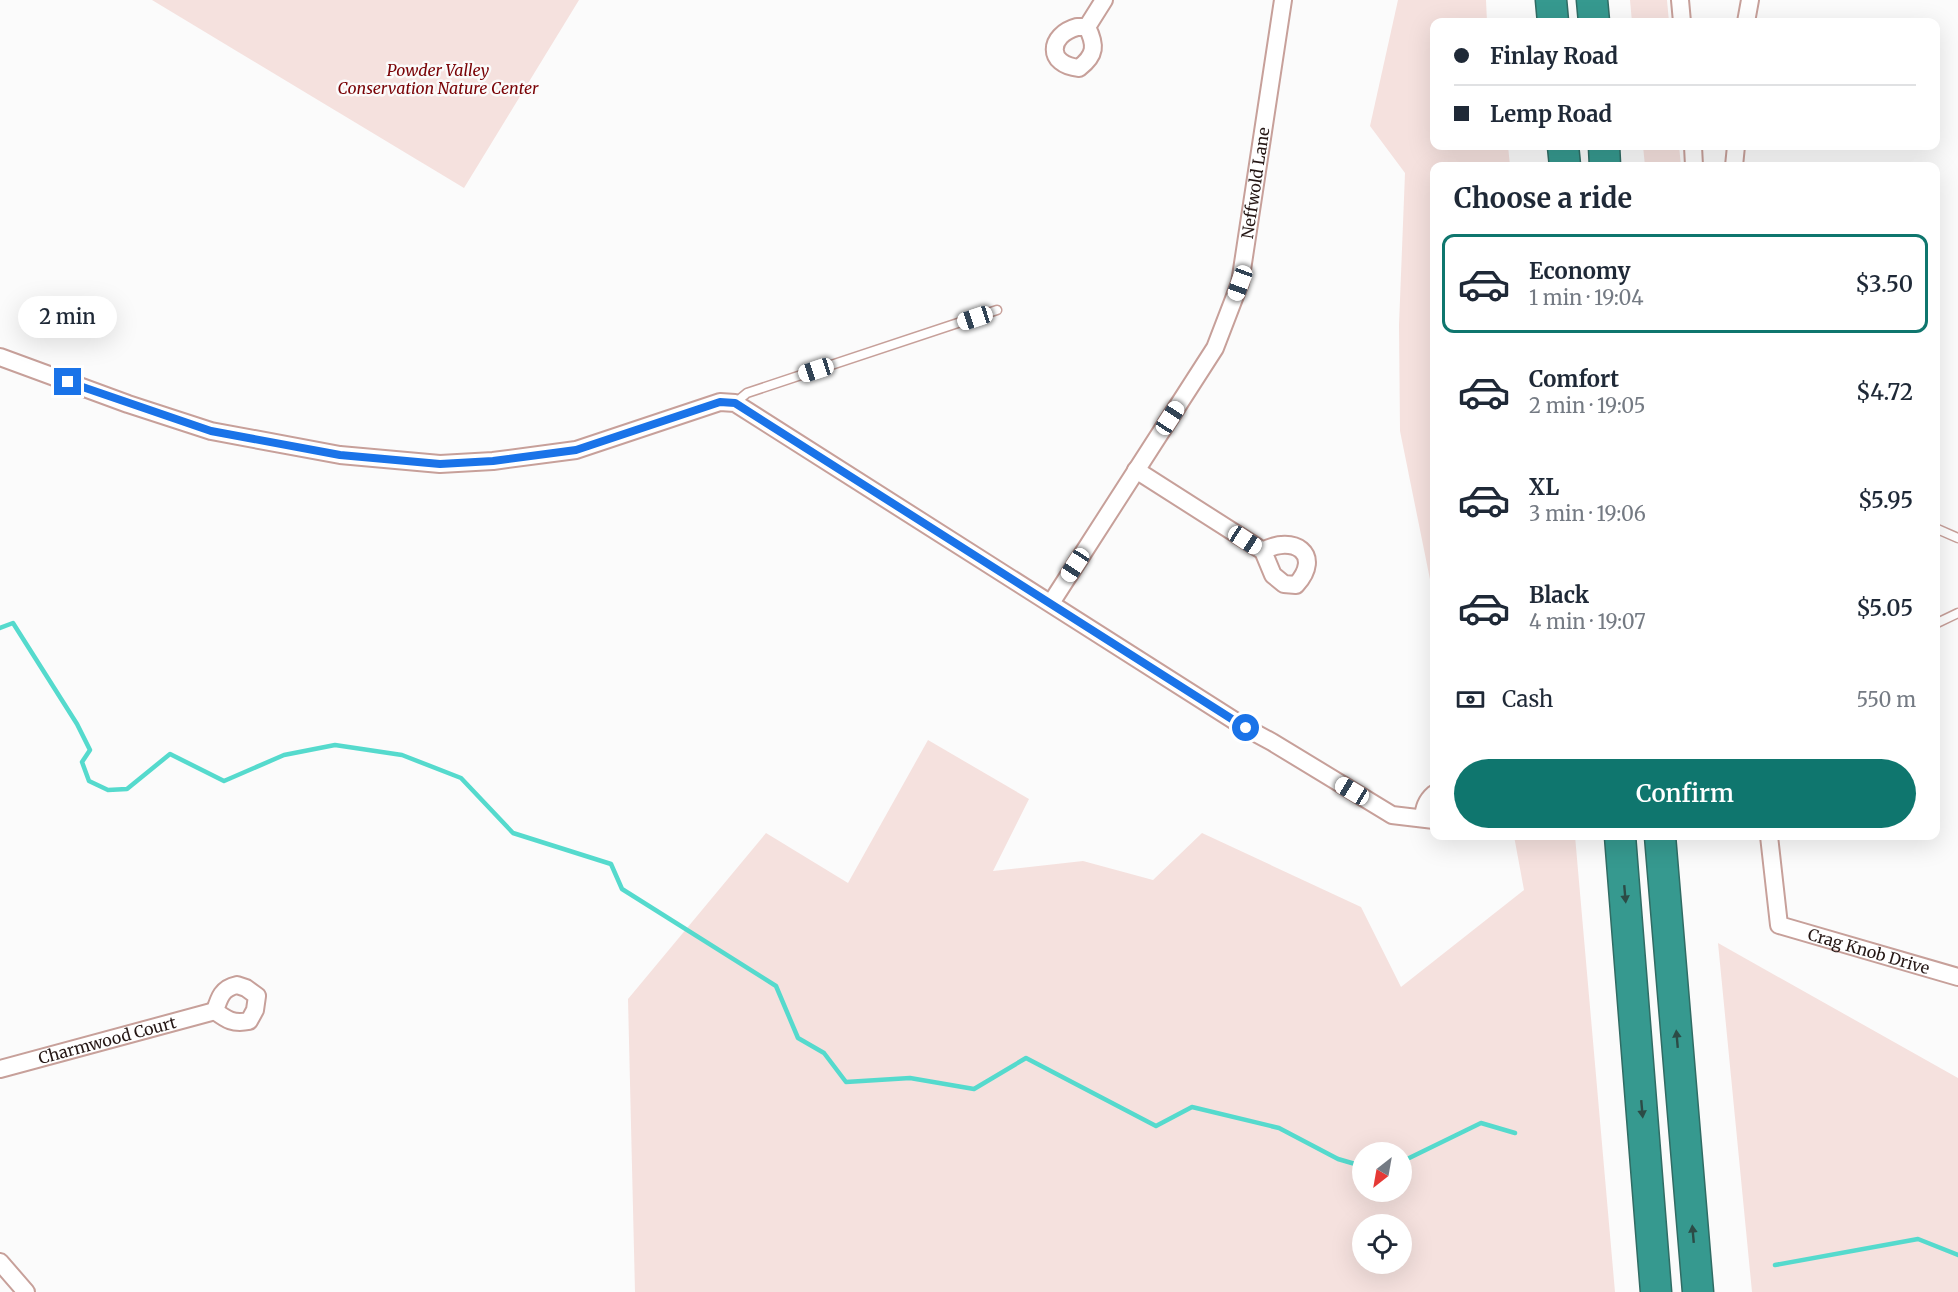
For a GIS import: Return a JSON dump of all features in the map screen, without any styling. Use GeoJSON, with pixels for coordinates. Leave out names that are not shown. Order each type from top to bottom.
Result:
{"type":"FeatureCollection","features":[{"type":"Feature","properties":{"kind":"highway"},"geometry":{"type":"LineString","coordinates":[[1551,0],[1553,18]]}},
{"type":"Feature","properties":{"kind":"highway"},"geometry":{"type":"LineString","coordinates":[[1592,0],[1594,18]]}},
{"type":"Feature","properties":{"kind":"highway"},"geometry":{"type":"LineString","coordinates":[[1620,840],[1656,1292]]}},
{"type":"Feature","properties":{"kind":"highway"},"geometry":{"type":"LineString","coordinates":[[1660,840],[1698,1292]]}},
{"type":"Feature","properties":{"kind":"street"},"geometry":{"type":"LineString","coordinates":[[1087,27],[1104,0]]}},
{"type":"Feature","properties":{"kind":"street","name":"Neffwold Lane"},"geometry":{"type":"LineString","coordinates":[[1051,603],[1215,348],[1240,283],[1283,0]]}},
{"type":"Feature","properties":{"kind":"street"},"geometry":{"type":"LineString","coordinates":[[1680,0],[1682,18]]}},
{"type":"Feature","properties":{"kind":"street"},"geometry":{"type":"LineString","coordinates":[[1747,18],[1750,0]]}},
{"type":"Feature","properties":{"kind":"street"},"geometry":{"type":"LineString","coordinates":[[0,357],[128,404],[211,431],[340,455],[440,464],[493,461],[576,450],[720,402],[735,403],[1246,728],[1392,815],[1429,819]]}},
{"type":"Feature","properties":{"kind":"street"},"geometry":{"type":"LineString","coordinates":[[1136,470],[1263,551]]}},
{"type":"Feature","properties":{"kind":"street"},"geometry":{"type":"LineString","coordinates":[[1429,819],[1424,808],[1430,797]]}},
{"type":"Feature","properties":{"kind":"street","name":"Crag Knob Drive"},"geometry":{"type":"LineString","coordinates":[[1769,840],[1779,925],[1958,977]]}},
{"type":"Feature","properties":{"kind":"street","name":"Charmwood Court"},"geometry":{"type":"LineString","coordinates":[[0,1069],[214,1011]]}},
{"type":"Feature","properties":{"kind":"street"},"geometry":{"type":"LineString","coordinates":[[0,1262],[26,1292]]}},
{"type":"Feature","properties":{"kind":"lane"},"geometry":{"type":"LineString","coordinates":[[735,403],[747,393],[997,310]]}},
{"type":"Feature","properties":{"kind":"lane"},"geometry":{"type":"LineString","coordinates":[[1940,530],[1958,538]]}},
{"type":"Feature","properties":{"kind":"lane"},"geometry":{"type":"LineString","coordinates":[[1940,622],[1958,613]]}},
{"type":"Feature","properties":{"kind":"green space","name":"Powder Valley Conservation Nature Center"},"geometry":{"type":"Polygon","coordinates":[[[152,0],[579,0],[464,188],[152,0]]]}},
{"type":"Feature","properties":{"kind":"green space"},"geometry":{"type":"Polygon","coordinates":[[[1398,0],[1486,0],[1487,18],[1430,18],[1430,150],[1508,150],[1510,162],[1430,162],[1430,579],[1400,431],[1399,325],[1405,173],[1370,126],[1398,0]]]}},
{"type":"Feature","properties":{"kind":"green space"},"geometry":{"type":"Polygon","coordinates":[[[1630,0],[1667,0],[1669,18],[1632,18],[1630,0]]]}},
{"type":"Feature","properties":{"kind":"green space"},"geometry":{"type":"Polygon","coordinates":[[[1643,150],[1679,150],[1681,162],[1645,162],[1643,150]]]}},
{"type":"Feature","properties":{"kind":"green space"},"geometry":{"type":"Polygon","coordinates":[[[928,740],[1029,799],[993,871],[1083,861],[1153,880],[1202,833],[1361,907],[1401,987],[1524,890],[1515,840],[1575,840],[1615,1292],[635,1292],[628,999],[766,833],[848,883],[928,740]]]}},
{"type":"Feature","properties":{"kind":"green space"},"geometry":{"type":"Polygon","coordinates":[[[1718,943],[1958,1078],[1958,1292],[1752,1292],[1718,943]]]}},
{"type":"Feature","properties":{"kind":"waterway"},"geometry":{"type":"LineString","coordinates":[[0,628],[13,623],[77,724],[90,750],[82,762],[89,781],[108,790],[127,789],[170,754],[224,781],[284,755],[335,745],[402,755],[461,778],[513,833],[611,864],[622,889],[776,986],[798,1038],[824,1053],[846,1082],[910,1078],[974,1089],[1026,1058],[1156,1126],[1192,1107],[1279,1128],[1338,1159],[1352,1163]]}},
{"type":"Feature","properties":{"kind":"waterway"},"geometry":{"type":"LineString","coordinates":[[1412,1157],[1481,1123],[1515,1133]]}},
{"type":"Feature","properties":{"kind":"waterway"},"geometry":{"type":"LineString","coordinates":[[1775,1265],[1918,1239],[1958,1255]]}},
{"type":"Feature","properties":{"kind":"route"},"geometry":{"type":"LineString","coordinates":[[68,382],[211,431],[340,455],[440,464],[493,461],[576,450],[720,402],[735,403],[1246,728]]}}]}
